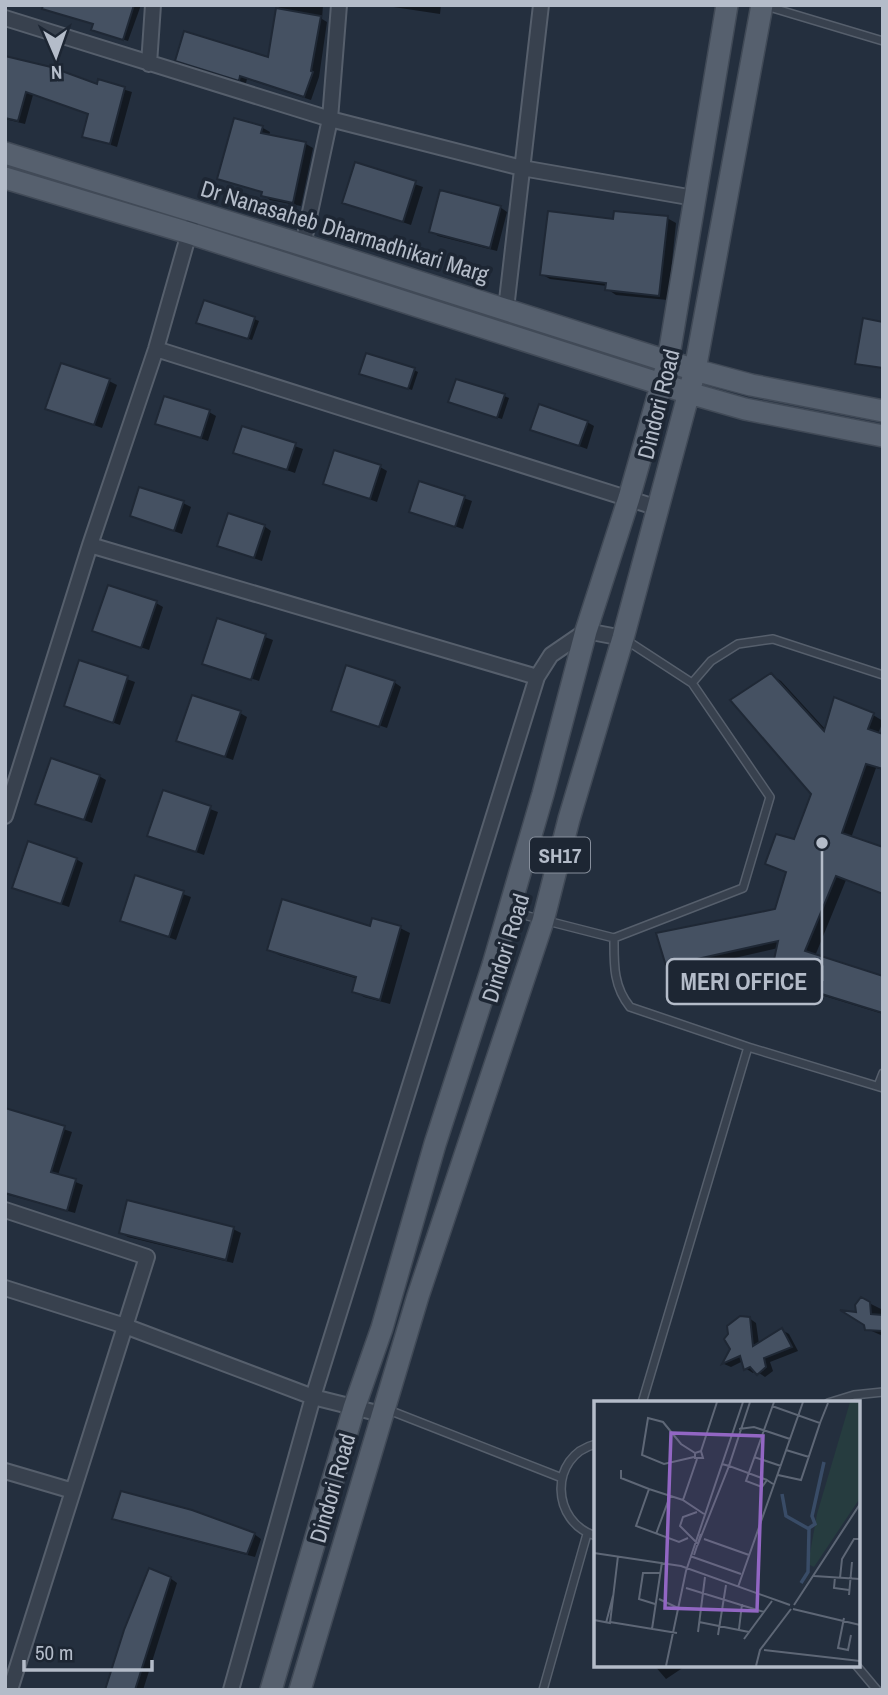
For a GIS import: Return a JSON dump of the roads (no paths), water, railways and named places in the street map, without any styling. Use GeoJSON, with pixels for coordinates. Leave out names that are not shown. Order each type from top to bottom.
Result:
{"type":"FeatureCollection","features":[{"type":"Feature","properties":{"kind":"main road"},"geometry":{"type":"LineString","coordinates":[[271,1690],[354,1408],[382,1328],[435,1144],[509,911],[586,631],[629,498],[668,361],[727,5]]}},
{"type":"Feature","properties":{"kind":"main road","name":"Dindori Road"},"geometry":{"type":"LineString","coordinates":[[300,1690],[418,1296],[543,922],[569,820],[623,638],[695,370],[763,5]]}},
{"type":"Feature","properties":{"kind":"main road","name":"Dr Nanasaheb Dharmadhikari Marg"},"geometry":{"type":"LineString","coordinates":[[5,153],[695,370],[751,385],[883,411]]}},
{"type":"Feature","properties":{"kind":"main road"},"geometry":{"type":"LineString","coordinates":[[5,178],[189,233],[745,410],[883,436]]}},
{"type":"Feature","properties":{"kind":"street"},"geometry":{"type":"LineString","coordinates":[[149,64],[153,5]]}},
{"type":"Feature","properties":{"kind":"street"},"geometry":{"type":"LineString","coordinates":[[303,245],[330,119],[339,5]]}},
{"type":"Feature","properties":{"kind":"street"},"geometry":{"type":"LineString","coordinates":[[506,309],[541,5]]}},
{"type":"Feature","properties":{"kind":"street"},"geometry":{"type":"LineString","coordinates":[[5,18],[330,119],[522,168],[694,198]]}},
{"type":"Feature","properties":{"kind":"street"},"geometry":{"type":"LineString","coordinates":[[5,816],[90,545],[156,349],[194,211]]}},
{"type":"Feature","properties":{"kind":"street"},"geometry":{"type":"LineString","coordinates":[[156,349],[658,508]]}},
{"type":"Feature","properties":{"kind":"street"},"geometry":{"type":"LineString","coordinates":[[90,545],[537,677]]}},
{"type":"Feature","properties":{"kind":"street"},"geometry":{"type":"LineString","coordinates":[[231,1690],[313,1397],[537,677],[551,655],[586,631],[623,638]]}},
{"type":"Feature","properties":{"kind":"street"},"geometry":{"type":"LineString","coordinates":[[5,1210],[147,1257],[10,1690]]}},
{"type":"Feature","properties":{"kind":"street"},"geometry":{"type":"LineString","coordinates":[[5,1288],[125,1326],[313,1397],[354,1408],[382,1411]]}},
{"type":"Feature","properties":{"kind":"street"},"geometry":{"type":"LineString","coordinates":[[5,1471],[73,1491]]}},
{"type":"Feature","properties":{"kind":"lane"},"geometry":{"type":"LineString","coordinates":[[763,5],[883,41]]}},
{"type":"Feature","properties":{"kind":"lane"},"geometry":{"type":"LineString","coordinates":[[509,911],[543,922],[614,938],[743,888],[770,797],[692,683],[623,638]]}},
{"type":"Feature","properties":{"kind":"lane"},"geometry":{"type":"LineString","coordinates":[[692,683],[711,661],[738,644],[773,639],[883,675]]}},
{"type":"Feature","properties":{"kind":"lane"},"geometry":{"type":"LineString","coordinates":[[614,938],[616,982],[622,997],[631,1007],[748,1047],[880,1087],[883,1073]]}},
{"type":"Feature","properties":{"kind":"lane"},"geometry":{"type":"LineString","coordinates":[[643,1401],[748,1047]]}},
{"type":"Feature","properties":{"kind":"lane"},"geometry":{"type":"LineString","coordinates":[[834,1401],[854,1395],[883,1392]]}},
{"type":"Feature","properties":{"kind":"lane"},"geometry":{"type":"LineString","coordinates":[[382,1411],[562,1478]]}},
{"type":"Feature","properties":{"kind":"lane"},"geometry":{"type":"LineString","coordinates":[[543,1690],[592,1535],[573,1523],[564,1510],[560,1493],[562,1478],[567,1465],[577,1454],[594,1445]]}},
{"type":"Feature","properties":{"kind":"lane"},"geometry":{"type":"LineString","coordinates":[[858,1667],[877,1690]]}},
{"type":"Feature","properties":{"kind":"place","name":"MERI OFFICE"},"geometry":{"type":"Point","coordinates":[822,843]}}]}
